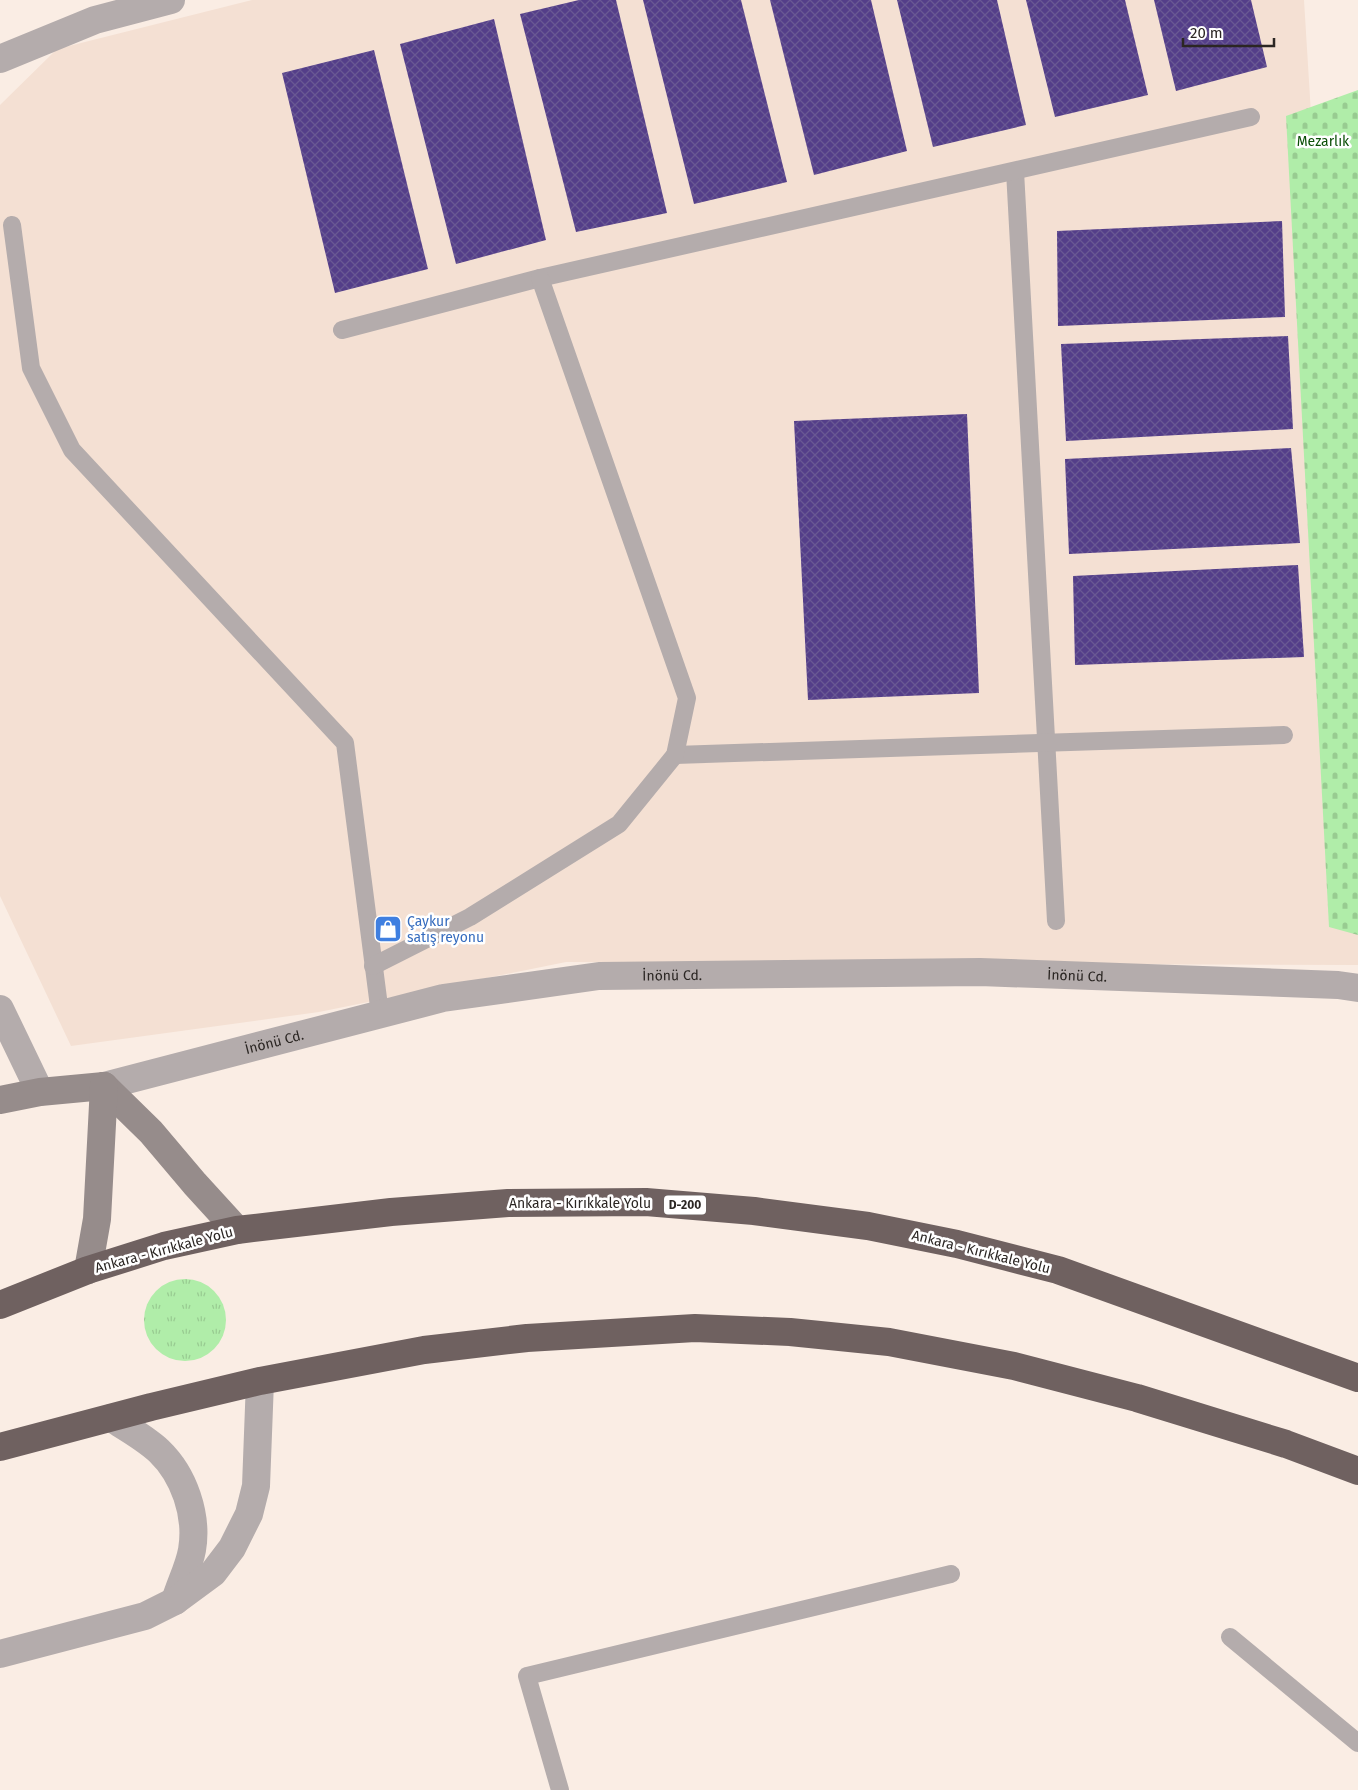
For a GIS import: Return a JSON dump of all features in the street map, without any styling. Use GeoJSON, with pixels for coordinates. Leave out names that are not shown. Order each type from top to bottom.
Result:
{"type":"FeatureCollection","features":[{"type":"Feature","properties":{"kind":"highway","name":"Ankara - Kırıkkale Yolu"},"geometry":{"type":"LineString","coordinates":[[0,1305],[88,1270],[164,1246],[237,1230],[391,1212],[508,1203],[646,1202],[754,1211],[868,1226],[957,1244],[1058,1270],[1358,1378]]}},
{"type":"Feature","properties":{"kind":"highway"},"geometry":{"type":"LineString","coordinates":[[0,1447],[260,1381],[424,1350],[527,1338],[696,1328],[790,1332],[888,1342],[1014,1366],[1146,1401],[1286,1444],[1358,1471]]}},
{"type":"Feature","properties":{"kind":"street"},"geometry":{"type":"LineString","coordinates":[[0,59],[95,20],[171,0]]}},
{"type":"Feature","properties":{"kind":"street","name":"İnönü Cd."},"geometry":{"type":"LineString","coordinates":[[0,1100],[40,1092],[104,1086],[443,998],[599,976],[980,972],[1338,985],[1358,988]]}},
{"type":"Feature","properties":{"kind":"street"},"geometry":{"type":"LineString","coordinates":[[0,1009],[40,1092]]}},
{"type":"Feature","properties":{"kind":"street"},"geometry":{"type":"LineString","coordinates":[[104,1086],[151,1132],[194,1184],[237,1230]]}},
{"type":"Feature","properties":{"kind":"street"},"geometry":{"type":"LineString","coordinates":[[88,1270],[97,1219],[104,1086]]}},
{"type":"Feature","properties":{"kind":"street"},"geometry":{"type":"LineString","coordinates":[[0,1654],[144,1616],[175,1601],[213,1573],[232,1548],[249,1514],[256,1486],[260,1381]]}},
{"type":"Feature","properties":{"kind":"street"},"geometry":{"type":"LineString","coordinates":[[111,1418],[137,1434],[159,1451],[175,1471],[186,1492],[193,1518],[192,1550],[175,1601]]}},
{"type":"Feature","properties":{"kind":"lane"},"geometry":{"type":"LineString","coordinates":[[342,330],[540,278],[1251,117]]}},
{"type":"Feature","properties":{"kind":"lane"},"geometry":{"type":"LineString","coordinates":[[1015,171],[1056,921]]}},
{"type":"Feature","properties":{"kind":"lane"},"geometry":{"type":"LineString","coordinates":[[12,225],[31,368],[72,450],[345,743],[380,1014]]}},
{"type":"Feature","properties":{"kind":"lane"},"geometry":{"type":"LineString","coordinates":[[373,966],[470,917],[619,824],[675,755],[687,698],[540,278]]}},
{"type":"Feature","properties":{"kind":"lane"},"geometry":{"type":"LineString","coordinates":[[675,755],[1284,735]]}},
{"type":"Feature","properties":{"kind":"lane"},"geometry":{"type":"LineString","coordinates":[[560,1790],[527,1676],[951,1574]]}},
{"type":"Feature","properties":{"kind":"lane"},"geometry":{"type":"LineString","coordinates":[[1230,1637],[1358,1743]]}},
{"type":"Feature","properties":{"kind":"shaded area"},"geometry":{"type":"Polygon","coordinates":[[[252,0],[1304,0],[1358,877],[1358,965],[566,962],[319,1012],[71,1046],[0,896],[0,105],[57,49],[252,0]]]}},
{"type":"Feature","properties":{"kind":"green space","name":"Mezarlık"},"geometry":{"type":"Polygon","coordinates":[[[1358,90],[1358,935],[1329,927],[1286,116],[1358,90]]]}},
{"type":"Feature","properties":{"kind":"green space"},"geometry":{"type":"Polygon","coordinates":[[[185,1279],[201,1282],[214,1291],[223,1304],[226,1320],[223,1336],[214,1349],[201,1358],[185,1361],[169,1358],[156,1349],[147,1336],[144,1320],[147,1304],[156,1291],[169,1282],[185,1279]]]}},
{"type":"Feature","properties":{"kind":"building"},"geometry":{"type":"Polygon","coordinates":[[[579,0],[616,0],[667,213],[576,232],[520,14],[579,0]]]}},
{"type":"Feature","properties":{"kind":"building"},"geometry":{"type":"Polygon","coordinates":[[[643,0],[741,0],[787,182],[694,204],[643,0]]]}},
{"type":"Feature","properties":{"kind":"building"},"geometry":{"type":"Polygon","coordinates":[[[770,0],[871,0],[907,151],[814,175],[770,0]]]}},
{"type":"Feature","properties":{"kind":"building"},"geometry":{"type":"Polygon","coordinates":[[[897,0],[997,0],[1026,125],[933,147],[897,0]]]}},
{"type":"Feature","properties":{"kind":"building"},"geometry":{"type":"Polygon","coordinates":[[[1026,0],[1125,0],[1148,95],[1055,117],[1026,0]]]}},
{"type":"Feature","properties":{"kind":"building"},"geometry":{"type":"Polygon","coordinates":[[[1154,0],[1251,0],[1267,67],[1176,91],[1154,0]]]}},
{"type":"Feature","properties":{"kind":"building"},"geometry":{"type":"Polygon","coordinates":[[[494,19],[546,240],[456,264],[400,44],[494,19]]]}},
{"type":"Feature","properties":{"kind":"building"},"geometry":{"type":"Polygon","coordinates":[[[374,50],[428,269],[335,293],[282,73],[374,50]]]}},
{"type":"Feature","properties":{"kind":"building"},"geometry":{"type":"Polygon","coordinates":[[[1282,221],[1285,317],[1058,326],[1057,231],[1282,221]]]}},
{"type":"Feature","properties":{"kind":"building"},"geometry":{"type":"Polygon","coordinates":[[[1288,336],[1293,429],[1066,441],[1061,344],[1288,336]]]}},
{"type":"Feature","properties":{"kind":"building"},"geometry":{"type":"Polygon","coordinates":[[[967,414],[979,693],[808,700],[794,421],[967,414]]]}},
{"type":"Feature","properties":{"kind":"building"},"geometry":{"type":"Polygon","coordinates":[[[1291,448],[1300,543],[1069,554],[1065,459],[1291,448]]]}},
{"type":"Feature","properties":{"kind":"building"},"geometry":{"type":"Polygon","coordinates":[[[1298,565],[1304,657],[1075,665],[1073,576],[1298,565]]]}},
{"type":"Feature","properties":{"kind":"place","name":"Çaykur satış reyonu"},"geometry":{"type":"Point","coordinates":[388,929]}}]}
